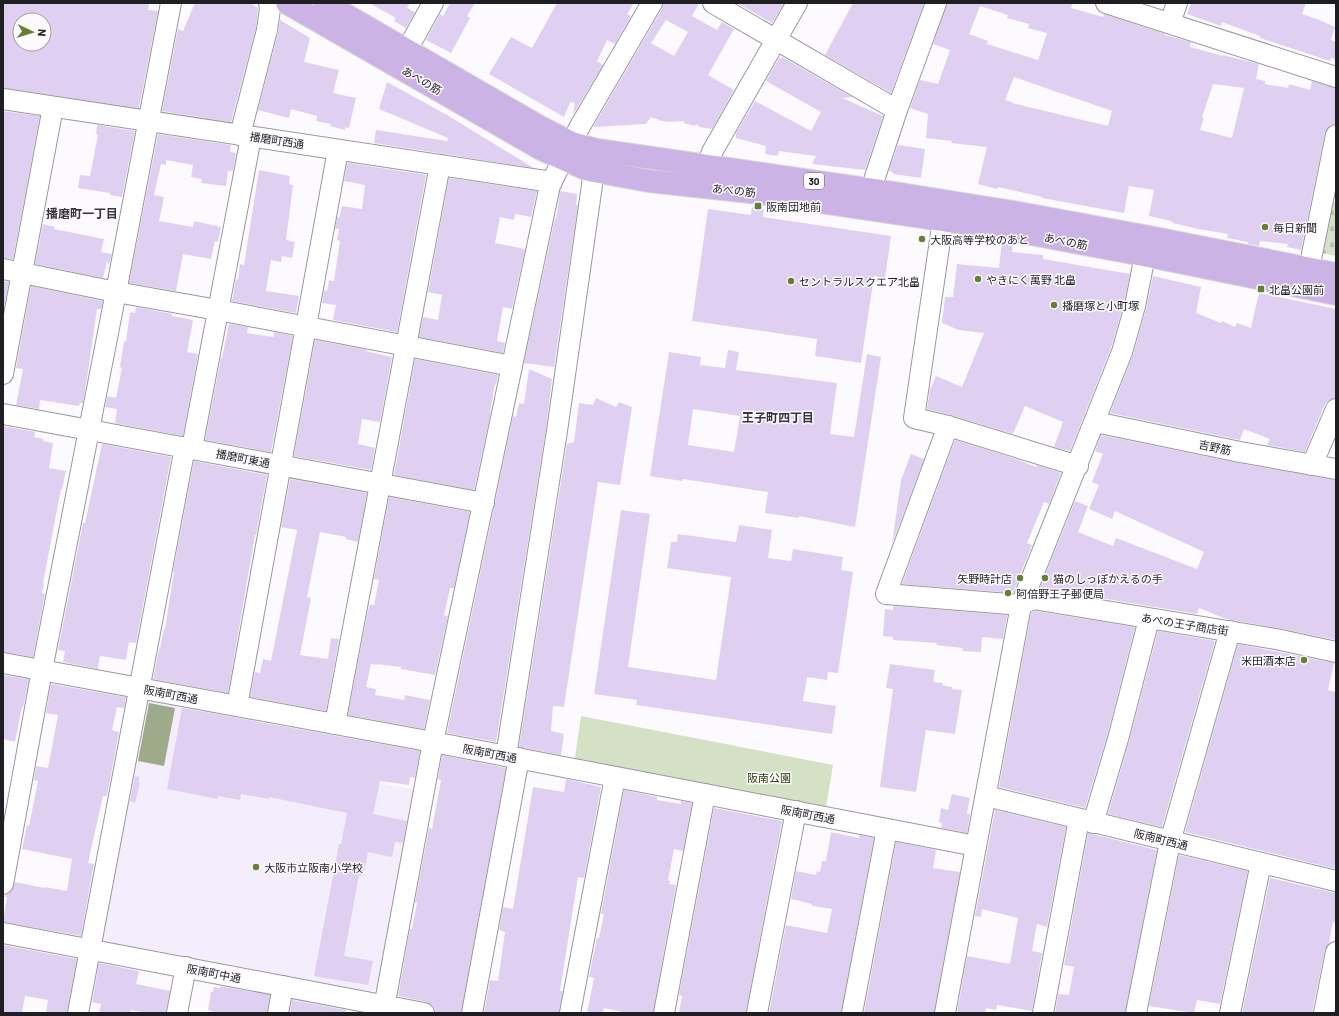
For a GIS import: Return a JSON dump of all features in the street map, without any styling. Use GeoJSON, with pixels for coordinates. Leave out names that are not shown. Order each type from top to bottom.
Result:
{"type":"FeatureCollection","features":[{"type":"Feature","properties":{"kind":"main road","name":"あべの筋"},"geometry":{"type":"LineString","coordinates":[[287,3],[541,149],[567,151],[597,150],[707,166],[872,200],[943,220],[1010,230],[1145,254],[1336,294]]}},
{"type":"Feature","properties":{"kind":"main road","name":"あべの筋"},"geometry":{"type":"LineString","coordinates":[[325,3],[540,127],[567,151],[594,171],[649,181],[760,193],[872,200],[1019,213],[1145,254],[1309,269],[1336,274]]}},
{"type":"Feature","properties":{"kind":"street"},"geometry":{"type":"LineString","coordinates":[[3,884],[42,670],[171,3]]}},
{"type":"Feature","properties":{"kind":"street"},"geometry":{"type":"LineString","coordinates":[[78,1013],[140,688],[188,448],[218,310],[246,136],[267,30],[270,9],[269,3]]}},
{"type":"Feature","properties":{"kind":"street"},"geometry":{"type":"LineString","coordinates":[[407,50],[433,3]]}},
{"type":"Feature","properties":{"kind":"street"},"geometry":{"type":"LineString","coordinates":[[384,1009],[434,742],[550,186],[567,151],[652,3]]}},
{"type":"Feature","properties":{"kind":"street"},"geometry":{"type":"LineString","coordinates":[[712,3],[896,110]]}},
{"type":"Feature","properties":{"kind":"street"},"geometry":{"type":"LineString","coordinates":[[707,166],[712,152],[797,3]]}},
{"type":"Feature","properties":{"kind":"street"},"geometry":{"type":"LineString","coordinates":[[872,200],[875,177],[896,110],[936,3]]}},
{"type":"Feature","properties":{"kind":"street"},"geometry":{"type":"LineString","coordinates":[[1106,3],[1336,77]]}},
{"type":"Feature","properties":{"kind":"street"},"geometry":{"type":"LineString","coordinates":[[1170,23],[1177,3]]}},
{"type":"Feature","properties":{"kind":"street","name":"播磨町西通"},"geometry":{"type":"LineString","coordinates":[[3,99],[552,182]]}},
{"type":"Feature","properties":{"kind":"street"},"geometry":{"type":"LineString","coordinates":[[3,374],[12,271],[53,106]]}},
{"type":"Feature","properties":{"kind":"street"},"geometry":{"type":"LineString","coordinates":[[1309,269],[1336,135]]}},
{"type":"Feature","properties":{"kind":"street"},"geometry":{"type":"LineString","coordinates":[[237,706],[338,150]]}},
{"type":"Feature","properties":{"kind":"street"},"geometry":{"type":"LineString","coordinates":[[335,724],[440,165]]}},
{"type":"Feature","properties":{"kind":"street"},"geometry":{"type":"LineString","coordinates":[[472,1013],[512,757],[594,171]]}},
{"type":"Feature","properties":{"kind":"street"},"geometry":{"type":"LineString","coordinates":[[943,220],[914,418],[948,426],[1078,466]]}},
{"type":"Feature","properties":{"kind":"street"},"geometry":{"type":"LineString","coordinates":[[945,1013],[976,846],[1027,602],[1094,422],[1122,352],[1135,306],[1145,254]]}},
{"type":"Feature","properties":{"kind":"street"},"geometry":{"type":"LineString","coordinates":[[12,271],[116,292],[306,326],[512,366]]}},
{"type":"Feature","properties":{"kind":"street"},"geometry":{"type":"LineString","coordinates":[[1312,465],[1336,409]]}},
{"type":"Feature","properties":{"kind":"street","name":"播磨町東通"},"geometry":{"type":"LineString","coordinates":[[3,414],[484,503]]}},
{"type":"Feature","properties":{"kind":"street","name":"吉野筋"},"geometry":{"type":"LineString","coordinates":[[1094,422],[1240,452],[1336,469]]}},
{"type":"Feature","properties":{"kind":"street","name":"あべの王子商店街"},"geometry":{"type":"LineString","coordinates":[[948,426],[886,594],[1027,602],[1276,639],[1336,652]]}},
{"type":"Feature","properties":{"kind":"street"},"geometry":{"type":"LineString","coordinates":[[1043,1013],[1086,821],[1118,739],[1149,619]]}},
{"type":"Feature","properties":{"kind":"street"},"geometry":{"type":"LineString","coordinates":[[1136,1013],[1170,842],[1230,632]]}},
{"type":"Feature","properties":{"kind":"street","name":"阪南町西通"},"geometry":{"type":"LineString","coordinates":[[3,663],[434,742],[976,846]]}},
{"type":"Feature","properties":{"kind":"street"},"geometry":{"type":"LineString","coordinates":[[570,1013],[615,777]]}},
{"type":"Feature","properties":{"kind":"street"},"geometry":{"type":"LineString","coordinates":[[664,1013],[705,794]]}},
{"type":"Feature","properties":{"kind":"street","name":"阪南町西通"},"geometry":{"type":"LineString","coordinates":[[986,796],[1170,842],[1336,881]]}},
{"type":"Feature","properties":{"kind":"street"},"geometry":{"type":"LineString","coordinates":[[757,1013],[796,811]]}},
{"type":"Feature","properties":{"kind":"street"},"geometry":{"type":"LineString","coordinates":[[852,1013],[887,829]]}},
{"type":"Feature","properties":{"kind":"street"},"geometry":{"type":"LineString","coordinates":[[1230,1013],[1260,863]]}},
{"type":"Feature","properties":{"kind":"street","name":"阪南町中通"},"geometry":{"type":"LineString","coordinates":[[3,933],[283,986],[384,1009],[424,1013]]}},
{"type":"Feature","properties":{"kind":"street"},"geometry":{"type":"LineString","coordinates":[[1324,1013],[1336,952]]}},
{"type":"Feature","properties":{"kind":"street"},"geometry":{"type":"LineString","coordinates":[[177,1013],[186,968]]}},
{"type":"Feature","properties":{"kind":"street"},"geometry":{"type":"LineString","coordinates":[[278,1013],[283,986]]}},
{"type":"Feature","properties":{"kind":"shaded area","name":"大阪市立阪南小学校"},"geometry":{"type":"Polygon","coordinates":[[[150,695],[239,712],[232,754],[416,790],[376,990],[367,993],[98,943],[142,699],[150,695]]]}},
{"type":"Feature","properties":{"kind":"shaded area"},"geometry":{"type":"Polygon","coordinates":[[[149,703],[175,708],[164,766],[138,761],[149,703]]]}},
{"type":"Feature","properties":{"kind":"green space"},"geometry":{"type":"Polygon","coordinates":[[[1326,200],[1336,203],[1336,256],[1317,252],[1326,200]]]}},
{"type":"Feature","properties":{"kind":"green space","name":"阪南公園"},"geometry":{"type":"Polygon","coordinates":[[[581,716],[833,765],[825,813],[574,764],[581,716]]]}},
{"type":"Feature","properties":{"kind":"building"},"geometry":{"type":"Polygon","coordinates":[[[4,3],[149,3],[148,10],[158,11],[139,108],[3,88],[4,3]]]}},
{"type":"Feature","properties":{"kind":"building"},"geometry":{"type":"Polygon","coordinates":[[[195,3],[250,3],[258,8],[256,28],[231,122],[162,111],[178,29],[183,31],[195,3]]]}},
{"type":"Feature","properties":{"kind":"building"},"geometry":{"type":"Polygon","coordinates":[[[369,3],[410,3],[407,8],[415,12],[406,28],[394,21],[396,18],[369,3]]]}},
{"type":"Feature","properties":{"kind":"building"},"geometry":{"type":"Polygon","coordinates":[[[450,3],[475,3],[467,16],[470,18],[451,53],[426,40],[440,14],[443,16],[450,3]]]}},
{"type":"Feature","properties":{"kind":"building"},"geometry":{"type":"Polygon","coordinates":[[[557,3],[634,3],[627,14],[631,16],[615,44],[607,40],[597,61],[603,65],[573,115],[575,103],[570,102],[564,117],[489,74],[511,37],[532,48],[557,3]]]}},
{"type":"Feature","properties":{"kind":"building"},"geometry":{"type":"Polygon","coordinates":[[[663,3],[699,3],[692,16],[717,30],[722,22],[734,29],[708,75],[734,90],[712,129],[700,127],[696,124],[695,126],[684,123],[684,121],[668,122],[651,117],[646,124],[593,127],[662,9],[663,3]],[[666,20],[651,43],[674,56],[688,32],[666,20]]]}},
{"type":"Feature","properties":{"kind":"building"},"geometry":{"type":"Polygon","coordinates":[[[737,3],[784,3],[772,23],[737,3]]]}},
{"type":"Feature","properties":{"kind":"building"},"geometry":{"type":"Polygon","coordinates":[[[853,3],[924,3],[891,93],[825,55],[853,3]]]}},
{"type":"Feature","properties":{"kind":"building"},"geometry":{"type":"Polygon","coordinates":[[[947,3],[1073,3],[1071,8],[1103,17],[1104,14],[1165,35],[1191,42],[1190,47],[1259,64],[1256,79],[1265,81],[1265,84],[1288,88],[1289,84],[1310,90],[1312,81],[1336,88],[1336,124],[1332,124],[1328,127],[1325,133],[1301,250],[1287,247],[1288,244],[1260,241],[1259,246],[1248,244],[1248,242],[1227,238],[1228,234],[1198,229],[1149,216],[1154,190],[1129,186],[1124,213],[1042,198],[998,187],[997,189],[978,184],[987,147],[951,143],[952,141],[926,138],[928,114],[910,108],[920,80],[938,84],[950,50],[933,44],[947,3]],[[980,6],[969,34],[988,41],[987,44],[1038,60],[1047,33],[1028,28],[1029,24],[1007,18],[1008,15],[980,6]],[[1014,77],[1005,100],[1108,126],[1112,111],[1014,77]],[[1213,84],[1202,117],[1204,118],[1200,130],[1232,138],[1244,88],[1213,84]]]}},
{"type":"Feature","properties":{"kind":"building"},"geometry":{"type":"Polygon","coordinates":[[[1191,3],[1306,3],[1302,14],[1335,27],[1331,40],[1336,42],[1336,60],[1331,58],[1330,61],[1260,38],[1260,36],[1222,22],[1221,26],[1187,14],[1191,3]]]}},
{"type":"Feature","properties":{"kind":"building"},"geometry":{"type":"Polygon","coordinates":[[[280,20],[310,38],[304,62],[339,70],[333,93],[356,98],[349,128],[345,127],[345,130],[330,126],[331,124],[316,121],[317,116],[291,109],[289,118],[258,110],[280,20]]]}},
{"type":"Feature","properties":{"kind":"building"},"geometry":{"type":"Polygon","coordinates":[[[782,57],[852,97],[842,98],[883,116],[865,170],[812,164],[816,156],[779,151],[778,156],[765,154],[766,146],[736,138],[736,133],[755,101],[811,131],[821,112],[766,81],[779,58],[781,59],[782,57]]]}},
{"type":"Feature","properties":{"kind":"building"},"geometry":{"type":"Polygon","coordinates":[[[387,82],[447,115],[534,168],[374,143],[376,130],[447,141],[448,138],[379,109],[387,82]]]}},
{"type":"Feature","properties":{"kind":"building"},"geometry":{"type":"Polygon","coordinates":[[[3,111],[40,116],[13,259],[3,258],[3,111]]]}},
{"type":"Feature","properties":{"kind":"building"},"geometry":{"type":"Polygon","coordinates":[[[97,125],[135,131],[122,197],[110,195],[110,193],[78,188],[80,175],[90,176],[98,134],[96,134],[97,125]]]}},
{"type":"Feature","properties":{"kind":"building"},"geometry":{"type":"Polygon","coordinates":[[[158,134],[231,145],[230,152],[236,153],[233,171],[228,171],[226,186],[201,183],[202,179],[191,177],[193,165],[166,160],[166,165],[161,164],[154,195],[164,197],[159,221],[193,227],[194,221],[221,227],[218,242],[215,241],[211,259],[183,254],[176,291],[129,283],[158,134]]]}},
{"type":"Feature","properties":{"kind":"building"},"geometry":{"type":"Polygon","coordinates":[[[898,145],[925,149],[921,178],[894,174],[889,170],[898,145]]]}},
{"type":"Feature","properties":{"kind":"building"},"geometry":{"type":"Polygon","coordinates":[[[349,163],[426,175],[397,332],[333,320],[336,305],[322,303],[324,290],[327,291],[329,280],[334,281],[340,241],[337,240],[339,229],[335,229],[337,217],[339,218],[342,206],[362,209],[365,185],[344,181],[347,164],[349,163]]]}},
{"type":"Feature","properties":{"kind":"building"},"geometry":{"type":"Polygon","coordinates":[[[259,170],[290,176],[289,184],[293,185],[286,240],[295,242],[292,258],[282,256],[281,262],[271,260],[266,291],[299,296],[296,313],[232,301],[236,279],[238,280],[240,264],[244,265],[259,170]]]}},
{"type":"Feature","properties":{"kind":"building"},"geometry":{"type":"Polygon","coordinates":[[[449,178],[537,191],[531,217],[515,214],[514,220],[500,217],[495,243],[525,249],[512,309],[503,307],[497,341],[505,343],[503,353],[419,337],[423,317],[438,320],[442,295],[428,292],[449,178]]]}},
{"type":"Feature","properties":{"kind":"building"},"geometry":{"type":"Polygon","coordinates":[[[560,191],[577,194],[576,205],[578,205],[554,367],[524,363],[555,218],[556,220],[560,191]]]}},
{"type":"Feature","properties":{"kind":"building"},"geometry":{"type":"Polygon","coordinates":[[[752,207],[764,209],[763,217],[891,236],[885,278],[874,276],[861,363],[815,356],[817,339],[692,321],[708,209],[751,215],[752,207]]]}},
{"type":"Feature","properties":{"kind":"building"},"geometry":{"type":"Polygon","coordinates":[[[43,224],[55,227],[54,229],[104,239],[101,252],[112,254],[109,265],[107,261],[103,278],[35,264],[43,224]]]}},
{"type":"Feature","properties":{"kind":"building"},"geometry":{"type":"Polygon","coordinates":[[[1002,241],[1013,243],[1012,252],[1043,255],[1043,259],[1130,274],[1124,303],[1111,348],[1070,451],[1054,447],[1063,422],[1025,406],[1013,434],[927,409],[930,390],[936,376],[962,387],[984,333],[959,330],[942,323],[945,297],[953,297],[957,264],[999,268],[1002,241]]]}},
{"type":"Feature","properties":{"kind":"building"},"geometry":{"type":"Polygon","coordinates":[[[1153,276],[1201,287],[1196,313],[1221,323],[1222,321],[1235,327],[1237,323],[1251,328],[1259,293],[1336,309],[1336,398],[1329,400],[1325,404],[1305,452],[1267,445],[1270,439],[1244,429],[1240,440],[1110,413],[1133,355],[1146,309],[1153,276]]]}},
{"type":"Feature","properties":{"kind":"building"},"geometry":{"type":"Polygon","coordinates":[[[3,281],[9,282],[3,312],[3,281]]]}},
{"type":"Feature","properties":{"kind":"building"},"geometry":{"type":"Polygon","coordinates":[[[31,286],[103,301],[101,309],[97,309],[83,403],[80,403],[79,406],[40,400],[39,409],[16,405],[23,369],[16,368],[31,286]]]}},
{"type":"Feature","properties":{"kind":"building"},"geometry":{"type":"Polygon","coordinates":[[[136,307],[193,320],[187,352],[198,354],[183,436],[115,423],[117,409],[105,407],[107,396],[116,398],[122,368],[120,367],[124,341],[126,342],[130,312],[135,313],[136,307]]]}},
{"type":"Feature","properties":{"kind":"building"},"geometry":{"type":"Polygon","coordinates":[[[229,324],[248,327],[247,333],[273,337],[274,332],[293,336],[271,452],[205,440],[229,324]]]}},
{"type":"Feature","properties":{"kind":"building"},"geometry":{"type":"Polygon","coordinates":[[[315,340],[368,350],[366,351],[392,357],[380,422],[362,419],[358,444],[375,448],[371,470],[294,456],[315,340]]]}},
{"type":"Feature","properties":{"kind":"building"},"geometry":{"type":"Polygon","coordinates":[[[728,350],[739,352],[736,370],[837,383],[830,434],[854,437],[867,354],[881,357],[855,527],[799,516],[799,518],[765,513],[768,492],[683,479],[682,481],[650,476],[669,352],[701,357],[700,365],[725,368],[728,350]],[[693,409],[688,445],[734,452],[740,416],[693,409]]]}},
{"type":"Feature","properties":{"kind":"building"},"geometry":{"type":"Polygon","coordinates":[[[415,359],[498,375],[474,490],[394,475],[415,359]]]}},
{"type":"Feature","properties":{"kind":"building"},"geometry":{"type":"Polygon","coordinates":[[[529,369],[552,379],[546,429],[496,742],[447,733],[513,416],[516,417],[519,403],[524,404],[529,369]]]}},
{"type":"Feature","properties":{"kind":"building"},"geometry":{"type":"Polygon","coordinates":[[[596,398],[616,407],[619,402],[632,407],[620,485],[598,482],[564,707],[553,706],[551,731],[564,734],[561,755],[519,747],[567,444],[574,442],[579,403],[593,405],[596,398]]]}},
{"type":"Feature","properties":{"kind":"building"},"geometry":{"type":"Polygon","coordinates":[[[3,426],[35,432],[34,437],[53,443],[49,468],[66,471],[61,489],[43,583],[42,593],[45,594],[33,657],[3,652],[3,426]]]}},
{"type":"Feature","properties":{"kind":"building"},"geometry":{"type":"Polygon","coordinates":[[[1101,435],[1238,463],[1336,480],[1336,640],[1226,619],[1199,608],[1197,614],[1040,588],[1075,501],[1088,506],[1078,532],[1113,546],[1116,538],[1197,569],[1204,552],[1115,511],[1112,519],[1089,509],[1099,485],[1092,482],[1103,454],[1095,451],[1101,435]]]}},
{"type":"Feature","properties":{"kind":"building"},"geometry":{"type":"Polygon","coordinates":[[[955,440],[1016,459],[1036,467],[1037,465],[1061,473],[1049,504],[1044,502],[1027,543],[1032,545],[1013,593],[902,584],[955,440]]]}},
{"type":"Feature","properties":{"kind":"building"},"geometry":{"type":"Polygon","coordinates":[[[102,444],[171,457],[136,643],[129,642],[126,660],[100,656],[98,669],[63,662],[65,651],[58,650],[83,523],[85,523],[102,444]]]}},
{"type":"Feature","properties":{"kind":"building"},"geometry":{"type":"Polygon","coordinates":[[[911,454],[924,459],[892,544],[901,480],[911,454]]]}},
{"type":"Feature","properties":{"kind":"building"},"geometry":{"type":"Polygon","coordinates":[[[194,461],[267,475],[255,535],[228,693],[153,679],[164,628],[165,629],[173,572],[194,461]]]}},
{"type":"Feature","properties":{"kind":"building"},"geometry":{"type":"Polygon","coordinates":[[[290,479],[367,493],[358,542],[346,539],[346,537],[320,532],[307,597],[311,598],[300,655],[328,659],[331,638],[339,639],[326,711],[250,697],[255,672],[260,673],[263,659],[271,661],[297,530],[281,527],[290,479]]]}},
{"type":"Feature","properties":{"kind":"building"},"geometry":{"type":"Polygon","coordinates":[[[389,497],[470,512],[454,588],[450,588],[444,615],[448,616],[435,675],[401,669],[401,667],[371,664],[366,687],[376,689],[375,695],[404,700],[405,695],[430,700],[424,729],[348,715],[367,615],[370,604],[374,605],[379,580],[374,579],[389,497]]]}},
{"type":"Feature","properties":{"kind":"building"},"geometry":{"type":"Polygon","coordinates":[[[621,510],[650,514],[628,667],[716,680],[731,577],[667,568],[671,542],[677,542],[678,534],[736,542],[739,525],[772,530],[768,558],[791,561],[793,549],[843,557],[841,570],[853,572],[838,673],[828,672],[827,680],[807,677],[803,701],[836,706],[832,734],[636,705],[637,700],[594,694],[621,510]]]}},
{"type":"Feature","properties":{"kind":"building"},"geometry":{"type":"Polygon","coordinates":[[[893,606],[1007,615],[1003,639],[982,637],[981,652],[962,651],[963,648],[936,645],[937,643],[893,640],[893,637],[883,636],[885,609],[893,610],[893,606]]]}},
{"type":"Feature","properties":{"kind":"building"},"geometry":{"type":"Polygon","coordinates":[[[1035,611],[1135,627],[1107,736],[1085,808],[999,787],[1031,613],[1035,611]]]}},
{"type":"Feature","properties":{"kind":"building"},"geometry":{"type":"Polygon","coordinates":[[[1158,631],[1215,641],[1162,827],[1108,814],[1129,742],[1158,631]]]}},
{"type":"Feature","properties":{"kind":"building"},"geometry":{"type":"Polygon","coordinates":[[[1238,644],[1334,663],[1328,690],[1336,692],[1336,869],[1185,832],[1238,644]]]}},
{"type":"Feature","properties":{"kind":"building"},"geometry":{"type":"Polygon","coordinates":[[[890,664],[935,670],[933,682],[943,683],[942,685],[952,687],[952,689],[962,690],[955,734],[926,730],[916,792],[880,787],[893,689],[886,688],[890,664]]]}},
{"type":"Feature","properties":{"kind":"building"},"geometry":{"type":"Polygon","coordinates":[[[3,675],[29,679],[15,742],[3,739],[3,675]]]}},
{"type":"Feature","properties":{"kind":"building"},"geometry":{"type":"Polygon","coordinates":[[[51,684],[126,697],[124,708],[117,707],[112,730],[119,732],[107,796],[103,796],[88,863],[94,864],[81,936],[3,922],[7,897],[5,897],[12,891],[15,882],[67,891],[72,859],[22,849],[27,825],[29,826],[38,781],[34,780],[36,766],[48,768],[58,715],[46,713],[51,684]]]}},
{"type":"Feature","properties":{"kind":"building"},"geometry":{"type":"Polygon","coordinates":[[[182,708],[420,751],[415,778],[410,777],[409,785],[380,781],[373,814],[407,821],[403,843],[395,842],[392,857],[368,852],[363,876],[359,875],[344,956],[373,961],[368,985],[314,976],[339,844],[341,844],[347,813],[269,797],[269,799],[241,794],[240,800],[218,796],[218,799],[167,789],[182,708]]]}},
{"type":"Feature","properties":{"kind":"building"},"geometry":{"type":"Polygon","coordinates":[[[442,755],[506,768],[461,1013],[435,1013],[435,1009],[427,1002],[398,996],[410,929],[412,929],[417,903],[415,902],[429,828],[432,829],[441,780],[438,779],[442,755]]]}},
{"type":"Feature","properties":{"kind":"building"},"geometry":{"type":"Polygon","coordinates":[[[135,776],[139,777],[140,783],[135,803],[130,801],[135,776]]]}},
{"type":"Feature","properties":{"kind":"building"},"geometry":{"type":"Polygon","coordinates":[[[566,779],[601,787],[584,878],[578,877],[560,991],[563,991],[559,1013],[484,1013],[490,980],[498,981],[505,932],[499,930],[503,907],[513,909],[533,787],[564,792],[566,779]]]}},
{"type":"Feature","properties":{"kind":"building"},"geometry":{"type":"Polygon","coordinates":[[[624,790],[657,797],[657,800],[681,804],[681,801],[692,803],[683,851],[674,849],[668,880],[670,881],[669,884],[676,885],[653,1013],[627,1013],[604,1008],[603,1013],[587,1013],[594,978],[589,977],[597,938],[599,938],[604,914],[601,914],[624,790]]]}},
{"type":"Feature","properties":{"kind":"building"},"geometry":{"type":"Polygon","coordinates":[[[952,794],[970,798],[967,813],[970,814],[967,833],[941,828],[942,823],[939,822],[941,808],[948,810],[952,794]]]}},
{"type":"Feature","properties":{"kind":"building"},"geometry":{"type":"Polygon","coordinates":[[[714,808],[782,821],[746,1013],[679,1013],[682,996],[679,995],[714,808]]]}},
{"type":"Feature","properties":{"kind":"building"},"geometry":{"type":"Polygon","coordinates":[[[995,810],[1066,827],[1047,927],[1037,924],[1032,951],[1042,953],[1032,1011],[997,1005],[996,1010],[986,1008],[985,1013],[957,1013],[967,956],[1010,964],[1018,918],[982,909],[981,917],[975,916],[995,810]]]}},
{"type":"Feature","properties":{"kind":"building"},"geometry":{"type":"Polygon","coordinates":[[[831,832],[859,838],[859,835],[874,838],[841,1013],[769,1013],[786,925],[827,933],[832,909],[812,906],[812,904],[791,899],[796,871],[816,875],[817,871],[820,872],[822,861],[826,861],[831,832]]]}},
{"type":"Feature","properties":{"kind":"building"},"geometry":{"type":"Polygon","coordinates":[[[1088,833],[1157,850],[1125,1013],[1055,1013],[1058,994],[1069,995],[1074,967],[1064,965],[1088,833]]]}},
{"type":"Feature","properties":{"kind":"building"},"geometry":{"type":"Polygon","coordinates":[[[896,842],[936,850],[933,868],[960,872],[934,1013],[864,1013],[896,842]]]}},
{"type":"Feature","properties":{"kind":"building"},"geometry":{"type":"Polygon","coordinates":[[[1179,855],[1248,871],[1220,1004],[1197,1000],[1194,1013],[1149,1006],[1179,855]]]}},
{"type":"Feature","properties":{"kind":"building"},"geometry":{"type":"Polygon","coordinates":[[[1270,878],[1336,893],[1336,923],[1333,922],[1329,943],[1325,950],[1312,1013],[1242,1013],[1270,878]]]}},
{"type":"Feature","properties":{"kind":"building"},"geometry":{"type":"Polygon","coordinates":[[[3,945],[77,959],[67,1013],[46,1013],[48,1000],[25,996],[22,1013],[3,1013],[3,945]]]}},
{"type":"Feature","properties":{"kind":"building"},"geometry":{"type":"Polygon","coordinates":[[[99,963],[139,971],[136,984],[170,991],[166,1013],[146,1013],[131,1010],[131,1013],[99,1013],[101,1004],[92,1002],[99,963]]]}},
{"type":"Feature","properties":{"kind":"building"},"geometry":{"type":"Polygon","coordinates":[[[220,986],[270,995],[267,1013],[212,1013],[212,1011],[208,1010],[211,992],[213,992],[214,987],[220,988],[220,986]]]}},
{"type":"Feature","properties":{"kind":"building"},"geometry":{"type":"Polygon","coordinates":[[[292,1000],[346,1010],[345,1013],[290,1013],[292,1000]]]}},
{"type":"Feature","properties":{"kind":"place","name":"阪南団地前"},"geometry":{"type":"Point","coordinates":[758,206]}},
{"type":"Feature","properties":{"kind":"place","name":"毎日新聞"},"geometry":{"type":"Point","coordinates":[1265,227]}},
{"type":"Feature","properties":{"kind":"place","name":"大阪高等学校のあと"},"geometry":{"type":"Point","coordinates":[922,239]}},
{"type":"Feature","properties":{"kind":"place","name":"やきにく萬野 北畠"},"geometry":{"type":"Point","coordinates":[978,279]}},
{"type":"Feature","properties":{"kind":"place","name":"セントラルスクエア北畠"},"geometry":{"type":"Point","coordinates":[791,281]}},
{"type":"Feature","properties":{"kind":"place","name":"北畠公園前"},"geometry":{"type":"Point","coordinates":[1261,289]}},
{"type":"Feature","properties":{"kind":"place","name":"播磨塚と小町塚"},"geometry":{"type":"Point","coordinates":[1054,305]}},
{"type":"Feature","properties":{"kind":"place","name":"矢野時計店"},"geometry":{"type":"Point","coordinates":[1020,578]}},
{"type":"Feature","properties":{"kind":"place","name":"猫のしっぽかえるの手"},"geometry":{"type":"Point","coordinates":[1045,578]}},
{"type":"Feature","properties":{"kind":"place","name":"阿倍野王子郵便局"},"geometry":{"type":"Point","coordinates":[1008,593]}},
{"type":"Feature","properties":{"kind":"place","name":"米田酒本店"},"geometry":{"type":"Point","coordinates":[1304,660]}},
{"type":"Feature","properties":{"kind":"place","name":"大阪市立阪南小学校"},"geometry":{"type":"Point","coordinates":[256,867]}},
{"type":"Feature","properties":{"kind":"district","name":"播磨町一丁目"},"geometry":{"type":"Point","coordinates":[82,213]}},
{"type":"Feature","properties":{"kind":"district","name":"王子町四丁目"},"geometry":{"type":"Point","coordinates":[778,417]}}]}
